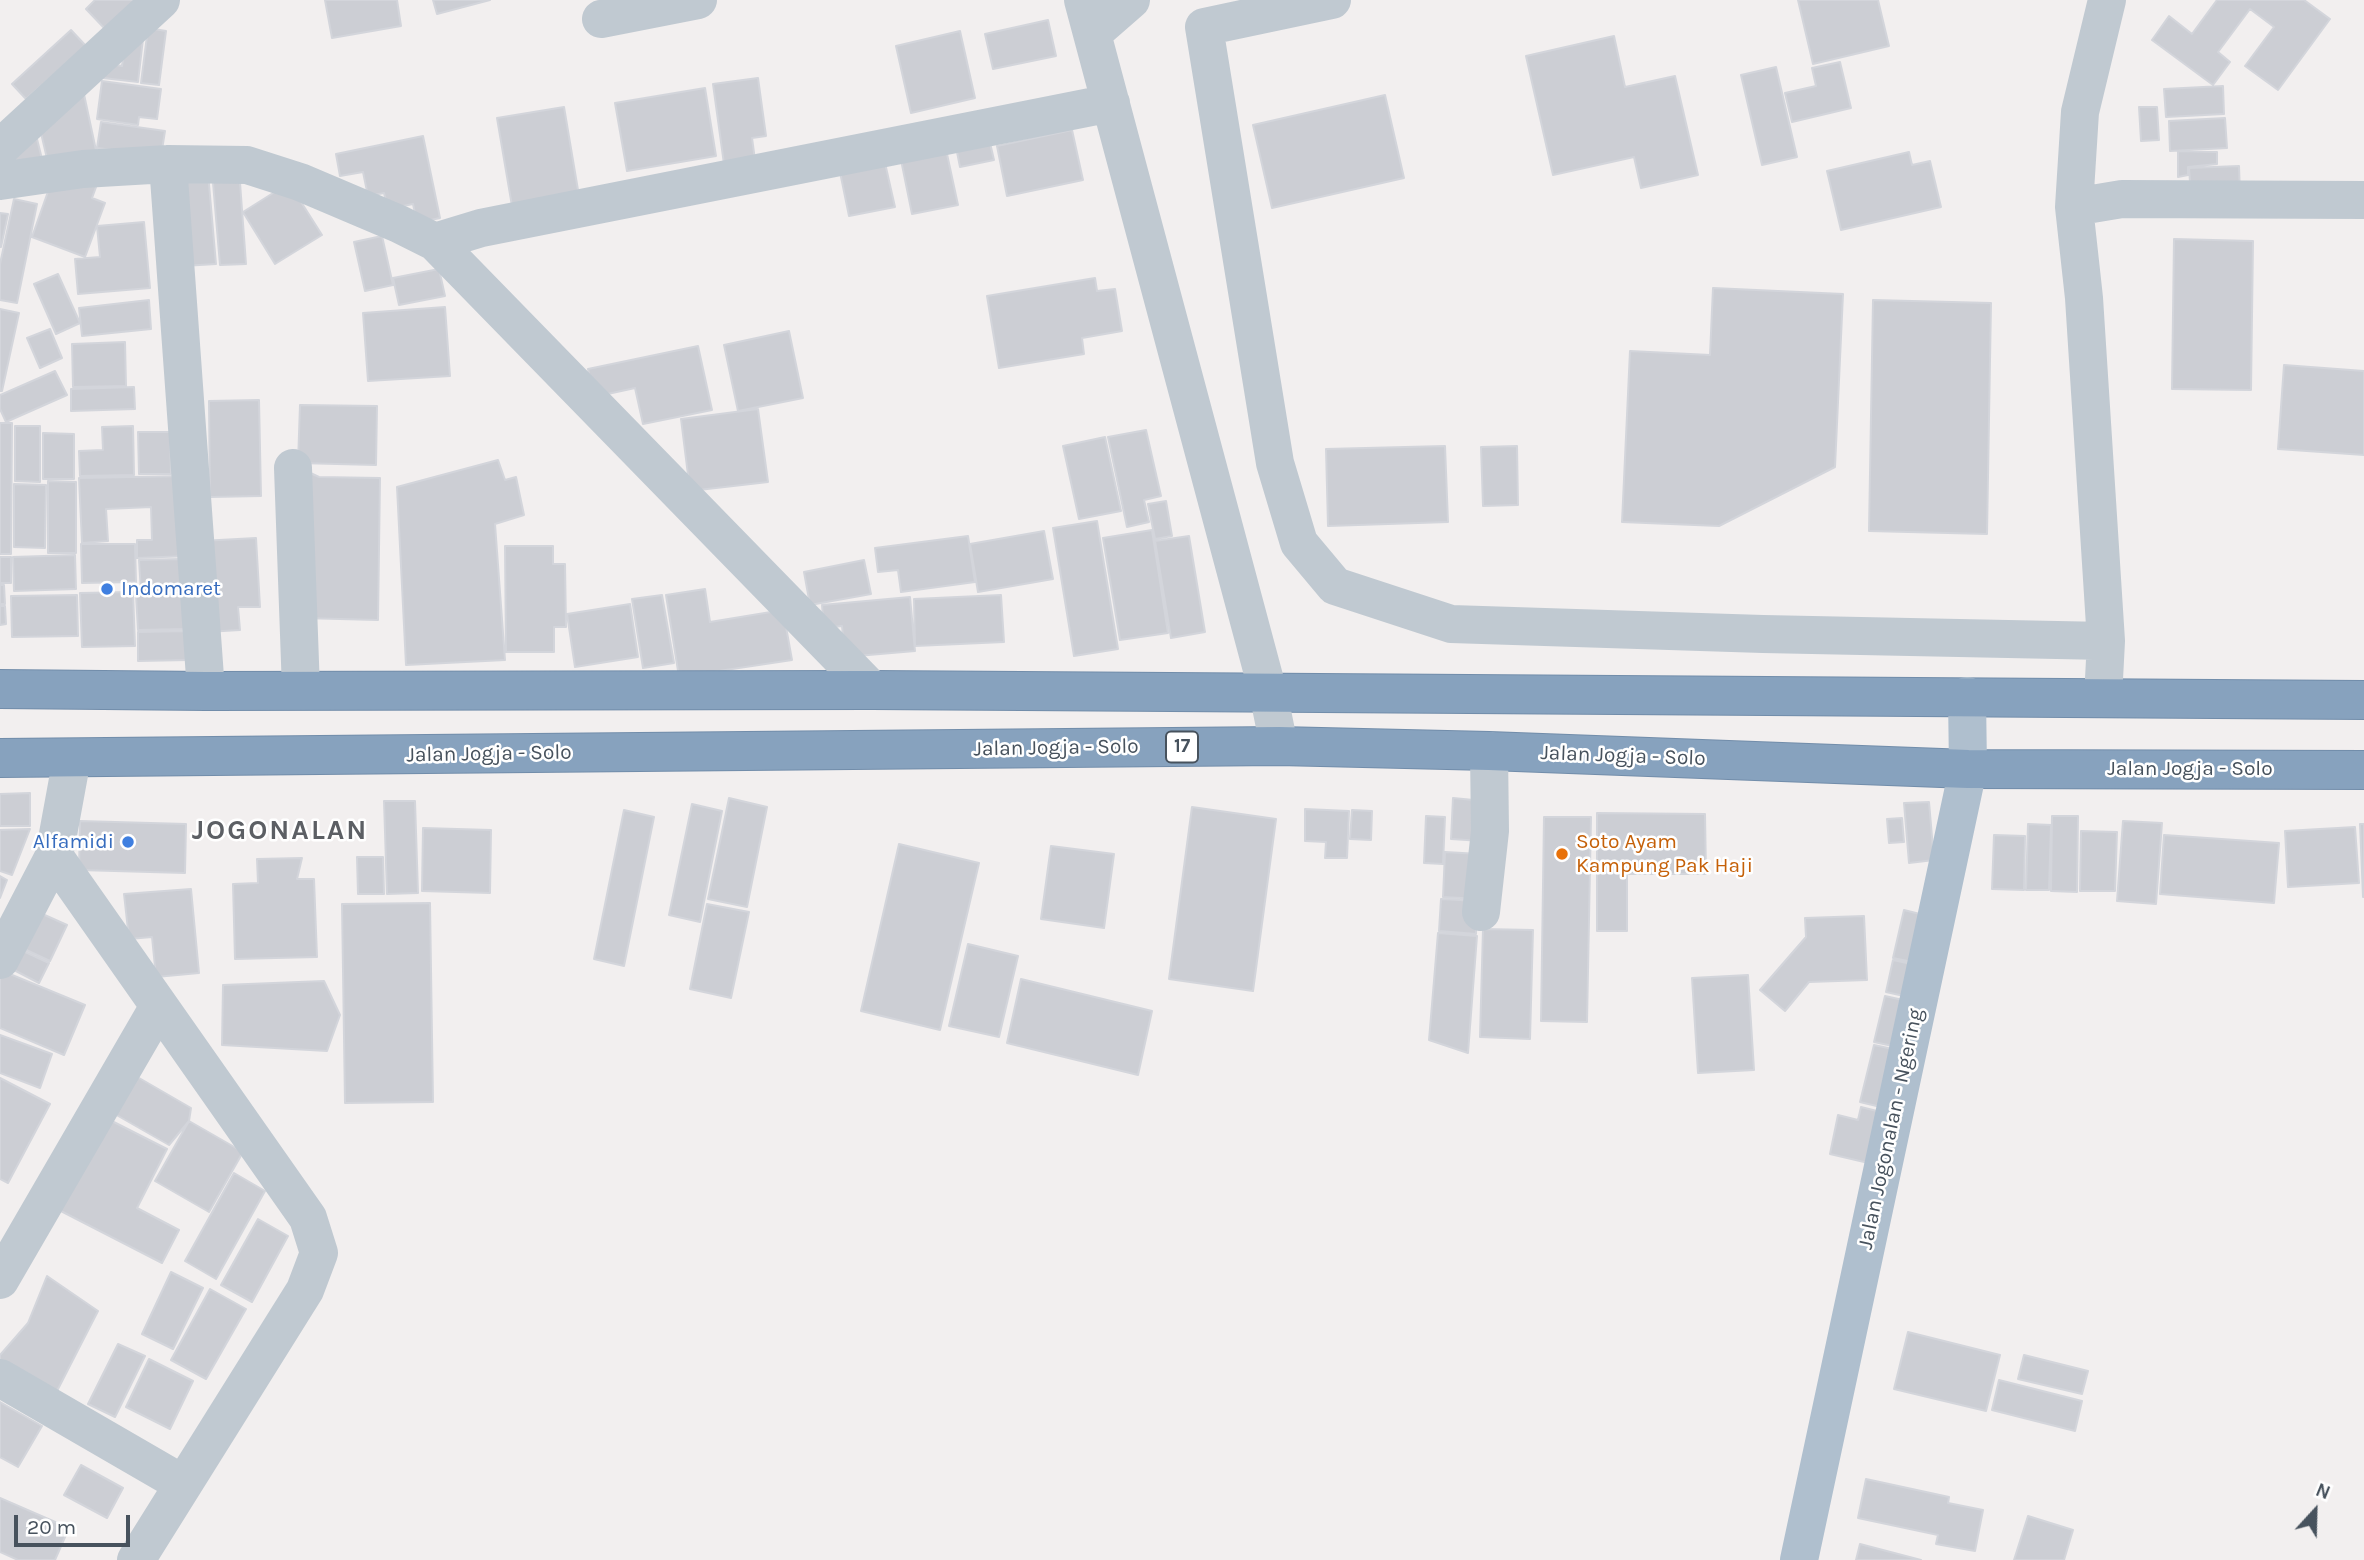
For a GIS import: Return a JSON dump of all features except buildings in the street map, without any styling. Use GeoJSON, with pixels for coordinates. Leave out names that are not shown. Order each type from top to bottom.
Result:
{"type":"FeatureCollection","features":[{"type":"Feature","properties":{"kind":"highway"},"geometry":{"type":"LineString","coordinates":[[0,689],[872,690],[2364,700]]}},
{"type":"Feature","properties":{"kind":"highway","name":"Jalan Jogja - Solo"},"geometry":{"type":"LineString","coordinates":[[0,758],[1279,746],[1968,769],[2364,769]]}},
{"type":"Feature","properties":{"kind":"main road","name":"Jalan Jogonalan - Ngering"},"geometry":{"type":"LineString","coordinates":[[1799,1560],[1968,769],[1967,696]]}},
{"type":"Feature","properties":{"kind":"street"},"geometry":{"type":"LineString","coordinates":[[0,148],[161,0]]}},
{"type":"Feature","properties":{"kind":"street"},"geometry":{"type":"LineString","coordinates":[[601,19],[698,0]]}},
{"type":"Feature","properties":{"kind":"street"},"geometry":{"type":"LineString","coordinates":[[1131,0],[1088,17],[1268,692],[1279,746]]}},
{"type":"Feature","properties":{"kind":"street"},"geometry":{"type":"LineString","coordinates":[[1332,0],[1204,27],[1275,463],[1298,544],[1335,586],[1451,624],[1750,634],[2106,641]]}},
{"type":"Feature","properties":{"kind":"street"},"geometry":{"type":"LineString","coordinates":[[2103,698],[2106,641],[2084,298],[2074,207],[2080,112],[2107,0]]}},
{"type":"Feature","properties":{"kind":"street"},"geometry":{"type":"LineString","coordinates":[[435,242],[481,228],[1111,103]]}},
{"type":"Feature","properties":{"kind":"street"},"geometry":{"type":"LineString","coordinates":[[168,164],[206,691]]}},
{"type":"Feature","properties":{"kind":"street"},"geometry":{"type":"LineString","coordinates":[[0,181],[83,169],[168,164],[247,165],[300,182],[435,242],[872,690]]}},
{"type":"Feature","properties":{"kind":"street"},"geometry":{"type":"LineString","coordinates":[[2074,207],[2122,198],[2364,200]]}},
{"type":"Feature","properties":{"kind":"street"},"geometry":{"type":"LineString","coordinates":[[293,468],[301,690]]}},
{"type":"Feature","properties":{"kind":"street"},"geometry":{"type":"LineString","coordinates":[[1481,912],[1490,831],[1489,751]]}},
{"type":"Feature","properties":{"kind":"street"},"geometry":{"type":"LineString","coordinates":[[0,960],[54,856],[72,758]]}},
{"type":"Feature","properties":{"kind":"street"},"geometry":{"type":"LineString","coordinates":[[54,856],[308,1218],[319,1253],[305,1290],[136,1560]]}},
{"type":"Feature","properties":{"kind":"street"},"geometry":{"type":"LineString","coordinates":[[0,1280],[159,1006]]}},
{"type":"Feature","properties":{"kind":"street"},"geometry":{"type":"LineString","coordinates":[[0,1378],[184,1484]]}},
{"type":"Feature","properties":{"kind":"place","name":"Indomaret"},"geometry":{"type":"Point","coordinates":[107,589]}},
{"type":"Feature","properties":{"kind":"place","name":"Alfamidi"},"geometry":{"type":"Point","coordinates":[128,842]}},
{"type":"Feature","properties":{"kind":"place","name":"Soto Ayam Kampung Pak Haji"},"geometry":{"type":"Point","coordinates":[1562,854]}},
{"type":"Feature","properties":{"kind":"district","name":"JOGONALAN"},"geometry":{"type":"Point","coordinates":[280,831]}}]}
